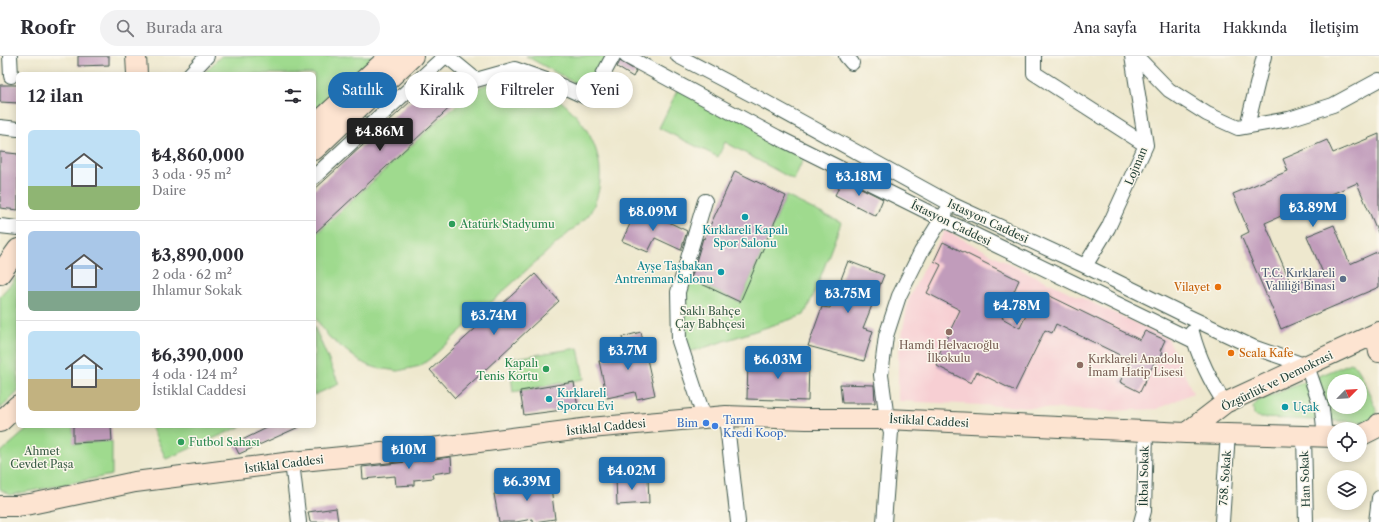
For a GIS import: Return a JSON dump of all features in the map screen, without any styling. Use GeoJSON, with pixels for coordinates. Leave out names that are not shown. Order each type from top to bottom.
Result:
{"type":"FeatureCollection","features":[{"type":"Feature","properties":{"kind":"street"},"geometry":{"type":"LineString","coordinates":[[10,56],[10,75]]}},
{"type":"Feature","properties":{"kind":"street"},"geometry":{"type":"LineString","coordinates":[[136,56],[137,72]]}},
{"type":"Feature","properties":{"kind":"street"},"geometry":{"type":"LineString","coordinates":[[192,72],[207,56]]}},
{"type":"Feature","properties":{"kind":"street"},"geometry":{"type":"LineString","coordinates":[[316,124],[390,56]]}},
{"type":"Feature","properties":{"kind":"street"},"geometry":{"type":"LineString","coordinates":[[316,148],[413,56]]}},
{"type":"Feature","properties":{"kind":"street"},"geometry":{"type":"LineString","coordinates":[[316,175],[446,56],[476,80],[515,69],[555,83],[590,99],[613,56]]}},
{"type":"Feature","properties":{"kind":"street","name":"İstasyon Caddesi"},"geometry":{"type":"LineString","coordinates":[[626,56],[777,137],[1194,341]]}},
{"type":"Feature","properties":{"kind":"street","name":"Istasyon Caddesi"},"geometry":{"type":"LineString","coordinates":[[678,56],[760,99],[951,204],[1085,266],[1253,347],[1307,366]]}},
{"type":"Feature","properties":{"kind":"street"},"geometry":{"type":"LineString","coordinates":[[1034,56],[1034,73],[1146,145]]}},
{"type":"Feature","properties":{"kind":"street","name":"Lojman"},"geometry":{"type":"LineString","coordinates":[[1085,266],[1108,228],[1146,145],[1132,56]]}},
{"type":"Feature","properties":{"kind":"street"},"geometry":{"type":"LineString","coordinates":[[1136,56],[1169,90],[1207,114],[1238,128],[1289,119],[1333,105],[1379,81]]}},
{"type":"Feature","properties":{"kind":"street"},"geometry":{"type":"LineString","coordinates":[[1247,126],[1264,56]]}},
{"type":"Feature","properties":{"kind":"street"},"geometry":{"type":"LineString","coordinates":[[0,127],[16,129]]}},
{"type":"Feature","properties":{"kind":"street"},"geometry":{"type":"LineString","coordinates":[[704,417],[679,341],[678,292],[705,201]]}},
{"type":"Feature","properties":{"kind":"street"},"geometry":{"type":"LineString","coordinates":[[884,522],[891,432],[881,375],[886,336],[899,296],[921,252],[951,204]]}},
{"type":"Feature","properties":{"kind":"street"},"geometry":{"type":"LineString","coordinates":[[0,226],[16,228]]}},
{"type":"Feature","properties":{"kind":"street"},"geometry":{"type":"LineString","coordinates":[[0,274],[16,252]]}},
{"type":"Feature","properties":{"kind":"street"},"geometry":{"type":"LineString","coordinates":[[1187,316],[1194,341],[1216,389],[1226,403]]}},
{"type":"Feature","properties":{"kind":"street","name":"Özgürlük ve Demokrasi"},"geometry":{"type":"LineString","coordinates":[[1186,433],[1226,403],[1307,366],[1378,339]]}},
{"type":"Feature","properties":{"kind":"street"},"geometry":{"type":"LineString","coordinates":[[1307,366],[1322,409],[1327,429]]}},
{"type":"Feature","properties":{"kind":"street"},"geometry":{"type":"LineString","coordinates":[[0,422],[16,407]]}},
{"type":"Feature","properties":{"kind":"street"},"geometry":{"type":"LineString","coordinates":[[726,416],[738,522]]}},
{"type":"Feature","properties":{"kind":"street","name":"İstiklal Caddesi"},"geometry":{"type":"LineString","coordinates":[[31,504],[134,482],[292,462],[432,448],[590,428],[704,417],[726,416],[806,419],[888,419],[1186,433]]}},
{"type":"Feature","properties":{"kind":"street"},"geometry":{"type":"LineString","coordinates":[[0,438],[16,423]]}},
{"type":"Feature","properties":{"kind":"street"},"geometry":{"type":"LineString","coordinates":[[1367,432],[1376,428],[1379,424]]}},
{"type":"Feature","properties":{"kind":"street","name":"İkbal Sokak"},"geometry":{"type":"LineString","coordinates":[[1141,522],[1144,510],[1146,431]]}},
{"type":"Feature","properties":{"kind":"street"},"geometry":{"type":"LineString","coordinates":[[1186,433],[1327,437]]}},
{"type":"Feature","properties":{"kind":"street","name":"758. Sokak"},"geometry":{"type":"LineString","coordinates":[[1222,522],[1228,434]]}},
{"type":"Feature","properties":{"kind":"street","name":"Han Sokak"},"geometry":{"type":"LineString","coordinates":[[1304,436],[1306,522]]}},
{"type":"Feature","properties":{"kind":"street"},"geometry":{"type":"LineString","coordinates":[[1367,440],[1379,441]]}},
{"type":"Feature","properties":{"kind":"street"},"geometry":{"type":"LineString","coordinates":[[292,462],[299,522]]}},
{"type":"Feature","properties":{"kind":"street"},"geometry":{"type":"LineString","coordinates":[[1376,522],[1379,498]]}},
{"type":"Feature","properties":{"kind":"street"},"geometry":{"type":"LineString","coordinates":[[0,506],[31,504]]}},
{"type":"Feature","properties":{"kind":"street"},"geometry":{"type":"LineString","coordinates":[[0,520],[31,504]]}},
{"type":"Feature","properties":{"kind":"street"},"geometry":{"type":"LineString","coordinates":[[14,522],[18,516],[31,504]]}},
{"type":"Feature","properties":{"kind":"shaded area"},"geometry":{"type":"Polygon","coordinates":[[[945,230],[1026,272],[1168,338],[1193,393],[1157,409],[1105,411],[898,401],[898,357],[908,301],[922,271],[945,230]]]}},
{"type":"Feature","properties":{"kind":"green space"},"geometry":{"type":"Polygon","coordinates":[[[221,56],[375,56],[358,72],[328,72],[328,100],[316,111],[316,72],[205,72],[221,56]]]}},
{"type":"Feature","properties":{"kind":"green space"},"geometry":{"type":"Polygon","coordinates":[[[526,56],[613,56],[603,72],[576,72],[576,84],[568,79],[568,72],[555,72],[526,56]]]}},
{"type":"Feature","properties":{"kind":"green space","name":"Atatürk Stadyumu"},"geometry":{"type":"Polygon","coordinates":[[[486,85],[486,108],[568,108],[582,123],[592,140],[598,158],[600,177],[597,197],[588,216],[532,265],[431,358],[420,366],[398,371],[367,365],[358,360],[329,337],[316,319],[316,234],[453,108],[478,108],[478,88],[486,85]]]}},
{"type":"Feature","properties":{"kind":"green space"},"geometry":{"type":"Polygon","coordinates":[[[680,85],[806,152],[794,180],[725,142],[718,157],[659,128],[680,85]]]}},
{"type":"Feature","properties":{"kind":"green space","name":"Saklı Bahçe Çay Babhçesi"},"geometry":{"type":"Polygon","coordinates":[[[786,196],[841,223],[814,294],[804,315],[688,352],[683,329],[682,301],[687,278],[740,302],[786,196]]]}},
{"type":"Feature","properties":{"kind":"green space"},"geometry":{"type":"Polygon","coordinates":[[[16,278],[16,394],[0,409],[0,296],[16,278]]]}},
{"type":"Feature","properties":{"kind":"green space"},"geometry":{"type":"Polygon","coordinates":[[[316,331],[339,384],[316,394],[316,331]]]}},
{"type":"Feature","properties":{"kind":"green space","name":"Kapalı Tenis Kortu"},"geometry":{"type":"Polygon","coordinates":[[[578,348],[584,379],[513,392],[509,359],[578,348]]]}},
{"type":"Feature","properties":{"kind":"green space"},"geometry":{"type":"Polygon","coordinates":[[[1351,363],[1358,368],[1361,374],[1327,374],[1327,414],[1367,414],[1367,388],[1377,411],[1374,419],[1366,422],[1261,418],[1254,415],[1253,407],[1258,401],[1351,363]]]}},
{"type":"Feature","properties":{"kind":"green space","name":"Ahmet Cevdet Paşa"},"geometry":{"type":"Polygon","coordinates":[[[29,428],[73,428],[74,443],[112,441],[112,475],[10,495],[0,489],[0,453],[29,428]]]}},
{"type":"Feature","properties":{"kind":"green space","name":"Futbol Sahası"},"geometry":{"type":"Polygon","coordinates":[[[152,428],[237,428],[166,459],[152,428]]]}},
{"type":"Feature","properties":{"kind":"building"},"geometry":{"type":"Polygon","coordinates":[[[78,56],[109,56],[109,65],[78,66],[78,56]]]}},
{"type":"Feature","properties":{"kind":"building"},"geometry":{"type":"Polygon","coordinates":[[[620,61],[636,71],[633,77],[633,72],[625,72],[617,67],[620,61]]]}},
{"type":"Feature","properties":{"kind":"building"},"geometry":{"type":"Polygon","coordinates":[[[0,85],[16,85],[16,103],[0,102],[0,85]]]}},
{"type":"Feature","properties":{"kind":"building"},"geometry":{"type":"Polygon","coordinates":[[[405,106],[405,108],[449,108],[316,232],[316,188],[405,106]]]}},
{"type":"Feature","properties":{"kind":"building"},"geometry":{"type":"Polygon","coordinates":[[[1379,134],[1379,235],[1357,183],[1265,223],[1292,286],[1323,273],[1307,236],[1334,225],[1350,264],[1379,251],[1379,287],[1281,329],[1241,236],[1249,232],[1233,194],[1288,171],[1283,159],[1327,140],[1333,153],[1379,134]]]}},
{"type":"Feature","properties":{"kind":"building"},"geometry":{"type":"Polygon","coordinates":[[[0,152],[16,154],[16,210],[0,208],[0,152]]]}},
{"type":"Feature","properties":{"kind":"building","name":"Kırklareli Kapalı Spor Salonu"},"geometry":{"type":"Polygon","coordinates":[[[735,171],[786,196],[740,302],[691,279],[703,238],[704,239],[735,171]]]}},
{"type":"Feature","properties":{"kind":"building"},"geometry":{"type":"Polygon","coordinates":[[[843,179],[883,199],[876,216],[835,195],[843,179]]]}},
{"type":"Feature","properties":{"kind":"building"},"geometry":{"type":"Polygon","coordinates":[[[638,207],[687,231],[681,250],[655,238],[648,252],[622,241],[638,207]]]}},
{"type":"Feature","properties":{"kind":"building"},"geometry":{"type":"Polygon","coordinates":[[[943,242],[1019,280],[1002,318],[1020,328],[1035,297],[1044,302],[1048,295],[1140,340],[1145,331],[1165,340],[1160,351],[1163,352],[1158,362],[1155,361],[1140,392],[1120,382],[1130,360],[1056,324],[1052,333],[1045,330],[1015,391],[977,372],[971,383],[937,366],[942,355],[939,354],[960,310],[927,293],[941,265],[934,261],[943,242]]]}},
{"type":"Feature","properties":{"kind":"building"},"geometry":{"type":"Polygon","coordinates":[[[848,261],[884,275],[863,328],[873,331],[864,361],[808,346],[822,307],[830,308],[848,261]]]}},
{"type":"Feature","properties":{"kind":"building"},"geometry":{"type":"Polygon","coordinates":[[[535,274],[559,301],[455,398],[430,370],[535,274]]]}},
{"type":"Feature","properties":{"kind":"building"},"geometry":{"type":"Polygon","coordinates":[[[641,332],[655,395],[637,399],[635,392],[607,398],[599,361],[626,355],[622,337],[641,332]]]}},
{"type":"Feature","properties":{"kind":"building"},"geometry":{"type":"Polygon","coordinates":[[[748,360],[809,362],[808,401],[747,399],[748,360]]]}},
{"type":"Feature","properties":{"kind":"building","name":"Kırklareli Sporcu Evi"},"geometry":{"type":"Polygon","coordinates":[[[574,382],[578,408],[524,415],[520,391],[574,382]]]}},
{"type":"Feature","properties":{"kind":"building"},"geometry":{"type":"Polygon","coordinates":[[[840,384],[874,385],[875,403],[842,403],[840,384]]]}},
{"type":"Feature","properties":{"kind":"building"},"geometry":{"type":"Polygon","coordinates":[[[73,428],[111,428],[112,441],[73,443],[73,428]]]}},
{"type":"Feature","properties":{"kind":"building"},"geometry":{"type":"Polygon","coordinates":[[[267,428],[297,428],[239,454],[234,444],[267,428]]]}},
{"type":"Feature","properties":{"kind":"building"},"geometry":{"type":"Polygon","coordinates":[[[451,457],[452,471],[432,474],[433,478],[414,480],[414,485],[396,486],[395,476],[363,479],[362,467],[451,457]]]}},
{"type":"Feature","properties":{"kind":"building"},"geometry":{"type":"Polygon","coordinates":[[[549,471],[555,519],[533,522],[533,519],[516,522],[499,522],[494,494],[537,487],[535,472],[549,471]]]}},
{"type":"Feature","properties":{"kind":"building"},"geometry":{"type":"Polygon","coordinates":[[[648,477],[649,503],[617,505],[616,478],[648,477]]]}},
{"type":"Feature","properties":{"kind":"building"},"geometry":{"type":"Polygon","coordinates":[[[336,508],[338,522],[310,522],[308,512],[336,508]]]}},
{"type":"Feature","properties":{"kind":"place","name":"Kırklareli Kapalı Spor Salonu"},"geometry":{"type":"Point","coordinates":[745,217]}},
{"type":"Feature","properties":{"kind":"place","name":"Atatürk Stadyumu"},"geometry":{"type":"Point","coordinates":[452,224]}},
{"type":"Feature","properties":{"kind":"place","name":"Ayşe Taşbakan Antrenman Salonu"},"geometry":{"type":"Point","coordinates":[721,272]}},
{"type":"Feature","properties":{"kind":"place","name":"T.C. Kırklareli Valiliği Binasi"},"geometry":{"type":"Point","coordinates":[1343,279]}},
{"type":"Feature","properties":{"kind":"place","name":"Vilayet"},"geometry":{"type":"Point","coordinates":[1218,287]}},
{"type":"Feature","properties":{"kind":"place","name":"Hamdi Helvacıoğlu İlkokulu"},"geometry":{"type":"Point","coordinates":[949,332]}},
{"type":"Feature","properties":{"kind":"place","name":"Scala Kafe"},"geometry":{"type":"Point","coordinates":[1231,353]}},
{"type":"Feature","properties":{"kind":"place","name":"Kırklareli Anadolu İmam Hatip Lisesi"},"geometry":{"type":"Point","coordinates":[1080,365]}},
{"type":"Feature","properties":{"kind":"place","name":"Kapalı Tenis Kortu"},"geometry":{"type":"Point","coordinates":[546,369]}},
{"type":"Feature","properties":{"kind":"place","name":"Kırklareli Sporcu Evi"},"geometry":{"type":"Point","coordinates":[549,399]}},
{"type":"Feature","properties":{"kind":"place","name":"Uçak"},"geometry":{"type":"Point","coordinates":[1285,407]}},
{"type":"Feature","properties":{"kind":"place","name":"Bim"},"geometry":{"type":"Point","coordinates":[706,423]}},
{"type":"Feature","properties":{"kind":"place","name":"Tarım Kredi Koop."},"geometry":{"type":"Point","coordinates":[715,426]}},
{"type":"Feature","properties":{"kind":"place","name":"Futbol Sahası"},"geometry":{"type":"Point","coordinates":[181,442]}}]}
